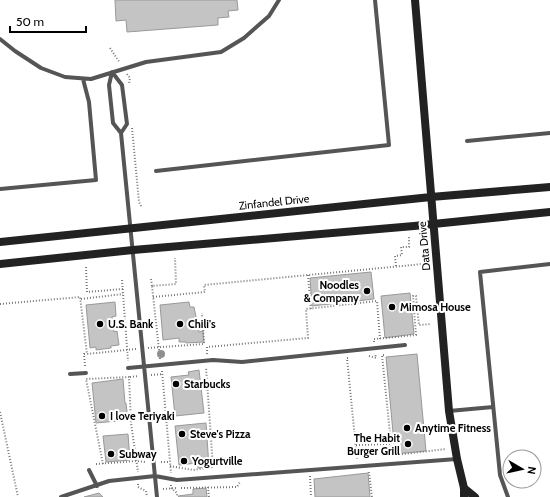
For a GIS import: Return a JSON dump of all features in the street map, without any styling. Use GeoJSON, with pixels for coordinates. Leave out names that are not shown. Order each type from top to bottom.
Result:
{"type":"FeatureCollection","features":[{"type":"Feature","properties":{"kind":"main road","name":"Data Drive"},"geometry":{"type":"LineString","coordinates":[[415,0],[449,411],[464,493],[474,497]]}},
{"type":"Feature","properties":{"kind":"main road","name":"Zinfandel Drive"},"geometry":{"type":"LineString","coordinates":[[0,242],[131,227],[431,197],[550,187]]}},
{"type":"Feature","properties":{"kind":"main road"},"geometry":{"type":"LineString","coordinates":[[0,264],[133,250],[433,224],[549,211]]}},
{"type":"Feature","properties":{"kind":"lane"},"geometry":{"type":"LineString","coordinates":[[0,39],[41,68],[65,77],[91,79],[146,62],[221,52],[247,35],[269,16],[279,0]]}},
{"type":"Feature","properties":{"kind":"lane"},"geometry":{"type":"LineString","coordinates":[[156,171],[389,145],[375,0]]}},
{"type":"Feature","properties":{"kind":"lane"},"geometry":{"type":"LineString","coordinates":[[112,72],[122,85],[127,124],[122,133]]}},
{"type":"Feature","properties":{"kind":"lane"},"geometry":{"type":"LineString","coordinates":[[112,72],[109,85],[114,123],[122,133],[157,497]]}},
{"type":"Feature","properties":{"kind":"lane"},"geometry":{"type":"LineString","coordinates":[[0,189],[96,180],[89,102],[83,79]]}},
{"type":"Feature","properties":{"kind":"lane"},"geometry":{"type":"LineString","coordinates":[[467,141],[550,133]]}},
{"type":"Feature","properties":{"kind":"lane"},"geometry":{"type":"LineString","coordinates":[[508,497],[500,476],[480,272],[550,264]]}},
{"type":"Feature","properties":{"kind":"lane"},"geometry":{"type":"LineString","coordinates":[[128,368],[206,361],[242,362],[405,345]]}},
{"type":"Feature","properties":{"kind":"lane"},"geometry":{"type":"LineString","coordinates":[[70,374],[86,373]]}},
{"type":"Feature","properties":{"kind":"lane"},"geometry":{"type":"LineString","coordinates":[[449,411],[493,407]]}},
{"type":"Feature","properties":{"kind":"lane"},"geometry":{"type":"LineString","coordinates":[[61,497],[109,481],[155,476],[177,480],[457,459]]}},
{"type":"Feature","properties":{"kind":"lane"},"geometry":{"type":"LineString","coordinates":[[89,470],[97,486]]}},
{"type":"Feature","properties":{"kind":"path"},"geometry":{"type":"LineString","coordinates":[[396,266],[395,256],[402,255],[401,247],[409,247],[409,236]]}},
{"type":"Feature","properties":{"kind":"path"},"geometry":{"type":"LineString","coordinates":[[152,286],[176,284],[175,258]]}},
{"type":"Feature","properties":{"kind":"path"},"geometry":{"type":"LineString","coordinates":[[153,297],[205,292],[204,285],[423,264]]}},
{"type":"Feature","properties":{"kind":"path"},"geometry":{"type":"LineString","coordinates":[[86,267],[87,292],[123,289]]}},
{"type":"Feature","properties":{"kind":"path"},"geometry":{"type":"LineString","coordinates":[[308,275],[311,308]]}},
{"type":"Feature","properties":{"kind":"path"},"geometry":{"type":"LineString","coordinates":[[151,279],[158,348],[164,378],[171,488],[177,494],[177,497]]}},
{"type":"Feature","properties":{"kind":"path"},"geometry":{"type":"LineString","coordinates":[[122,280],[128,368]]}},
{"type":"Feature","properties":{"kind":"path"},"geometry":{"type":"LineString","coordinates":[[0,304],[80,297],[80,299],[123,294]]}},
{"type":"Feature","properties":{"kind":"path"},"geometry":{"type":"LineString","coordinates":[[376,358],[374,339],[416,335],[413,296],[416,296],[419,325],[431,324]]}},
{"type":"Feature","properties":{"kind":"path"},"geometry":{"type":"LineString","coordinates":[[80,299],[87,354]]}},
{"type":"Feature","properties":{"kind":"path"},"geometry":{"type":"LineString","coordinates":[[207,347],[308,338],[306,309],[377,301],[380,339]]}},
{"type":"Feature","properties":{"kind":"path"},"geometry":{"type":"LineString","coordinates":[[170,466],[193,470],[213,467],[206,361],[207,347],[204,344],[202,313]]}},
{"type":"Feature","properties":{"kind":"path"},"geometry":{"type":"LineString","coordinates":[[86,373],[84,354],[204,344]]}},
{"type":"Feature","properties":{"kind":"path"},"geometry":{"type":"LineString","coordinates":[[366,356],[382,358],[382,355],[388,355]]}},
{"type":"Feature","properties":{"kind":"path"},"geometry":{"type":"LineString","coordinates":[[353,357],[347,358],[357,466],[358,472],[369,471],[372,497]]}},
{"type":"Feature","properties":{"kind":"path"},"geometry":{"type":"LineString","coordinates":[[382,358],[392,453],[395,455],[446,449]]}},
{"type":"Feature","properties":{"kind":"path"},"geometry":{"type":"LineString","coordinates":[[103,464],[86,379],[129,377],[131,423],[137,468]]}},
{"type":"Feature","properties":{"kind":"path"},"geometry":{"type":"LineString","coordinates":[[0,412],[18,497]]}},
{"type":"Feature","properties":{"kind":"path"},"geometry":{"type":"LineString","coordinates":[[356,445],[391,444]]}},
{"type":"Feature","properties":{"kind":"path"},"geometry":{"type":"LineString","coordinates":[[96,464],[136,461],[170,462]]}},
{"type":"Feature","properties":{"kind":"path"},"geometry":{"type":"LineString","coordinates":[[311,497],[309,476],[316,476]]}},
{"type":"Feature","properties":{"kind":"path"},"geometry":{"type":"LineString","coordinates":[[208,487],[209,497]]}},
{"type":"Feature","properties":{"kind":"building"},"geometry":{"type":"Polygon","coordinates":[[[115,0],[237,0],[238,10],[228,11],[229,17],[218,18],[218,25],[127,32],[126,20],[116,21],[115,0]]]}},
{"type":"Feature","properties":{"kind":"building"},"geometry":{"type":"Polygon","coordinates":[[[371,272],[374,299],[312,306],[310,278],[371,272]]]}},
{"type":"Feature","properties":{"kind":"building"},"geometry":{"type":"Polygon","coordinates":[[[410,293],[414,334],[385,338],[381,296],[410,293]]]}},
{"type":"Feature","properties":{"kind":"building","name":"U.S. Bank"},"geometry":{"type":"Polygon","coordinates":[[[115,302],[116,316],[112,317],[114,332],[117,331],[119,345],[111,346],[111,348],[96,350],[96,347],[90,348],[86,305],[115,302]]]}},
{"type":"Feature","properties":{"kind":"building","name":"Chili's"},"geometry":{"type":"Polygon","coordinates":[[[189,302],[190,307],[194,307],[199,332],[203,331],[204,342],[179,342],[179,338],[163,340],[160,305],[189,302]]]}},
{"type":"Feature","properties":{"kind":"building"},"geometry":{"type":"Polygon","coordinates":[[[417,354],[426,451],[395,454],[386,357],[417,354]]]}},
{"type":"Feature","properties":{"kind":"building"},"geometry":{"type":"Polygon","coordinates":[[[199,370],[204,413],[175,416],[171,377],[189,375],[188,372],[199,370]]]}},
{"type":"Feature","properties":{"kind":"building"},"geometry":{"type":"Polygon","coordinates":[[[123,379],[128,420],[96,423],[92,383],[123,379]]]}},
{"type":"Feature","properties":{"kind":"building"},"geometry":{"type":"Polygon","coordinates":[[[206,423],[209,467],[198,468],[197,463],[179,465],[175,426],[206,423]]]}},
{"type":"Feature","properties":{"kind":"building"},"geometry":{"type":"Polygon","coordinates":[[[128,434],[130,460],[106,462],[103,436],[128,434]]]}},
{"type":"Feature","properties":{"kind":"building"},"geometry":{"type":"Polygon","coordinates":[[[368,473],[370,497],[315,497],[314,479],[368,473]]]}},
{"type":"Feature","properties":{"kind":"building"},"geometry":{"type":"Polygon","coordinates":[[[206,488],[207,497],[178,496],[193,494],[193,489],[206,488]]]}},
{"type":"Feature","properties":{"kind":"building"},"geometry":{"type":"Polygon","coordinates":[[[99,493],[103,497],[84,497],[99,493]]]}},
{"type":"Feature","properties":{"kind":"place","name":"Noodles & Company"},"geometry":{"type":"Point","coordinates":[367,291]}},
{"type":"Feature","properties":{"kind":"place","name":"Mimosa House"},"geometry":{"type":"Point","coordinates":[392,307]}},
{"type":"Feature","properties":{"kind":"place","name":"U.S. Bank"},"geometry":{"type":"Point","coordinates":[100,324]}},
{"type":"Feature","properties":{"kind":"place","name":"Chili's"},"geometry":{"type":"Point","coordinates":[180,324]}},
{"type":"Feature","properties":{"kind":"place","name":"Starbucks"},"geometry":{"type":"Point","coordinates":[176,384]}},
{"type":"Feature","properties":{"kind":"place","name":"I love Teriyaki"},"geometry":{"type":"Point","coordinates":[102,416]}},
{"type":"Feature","properties":{"kind":"place","name":"Anytime Fitness"},"geometry":{"type":"Point","coordinates":[407,428]}},
{"type":"Feature","properties":{"kind":"place","name":"Steve's Pizza"},"geometry":{"type":"Point","coordinates":[182,434]}},
{"type":"Feature","properties":{"kind":"place","name":"The Habit Burger Grill"},"geometry":{"type":"Point","coordinates":[408,444]}},
{"type":"Feature","properties":{"kind":"place","name":"Subway"},"geometry":{"type":"Point","coordinates":[111,454]}},
{"type":"Feature","properties":{"kind":"place","name":"Yogurtville"},"geometry":{"type":"Point","coordinates":[184,461]}}]}
